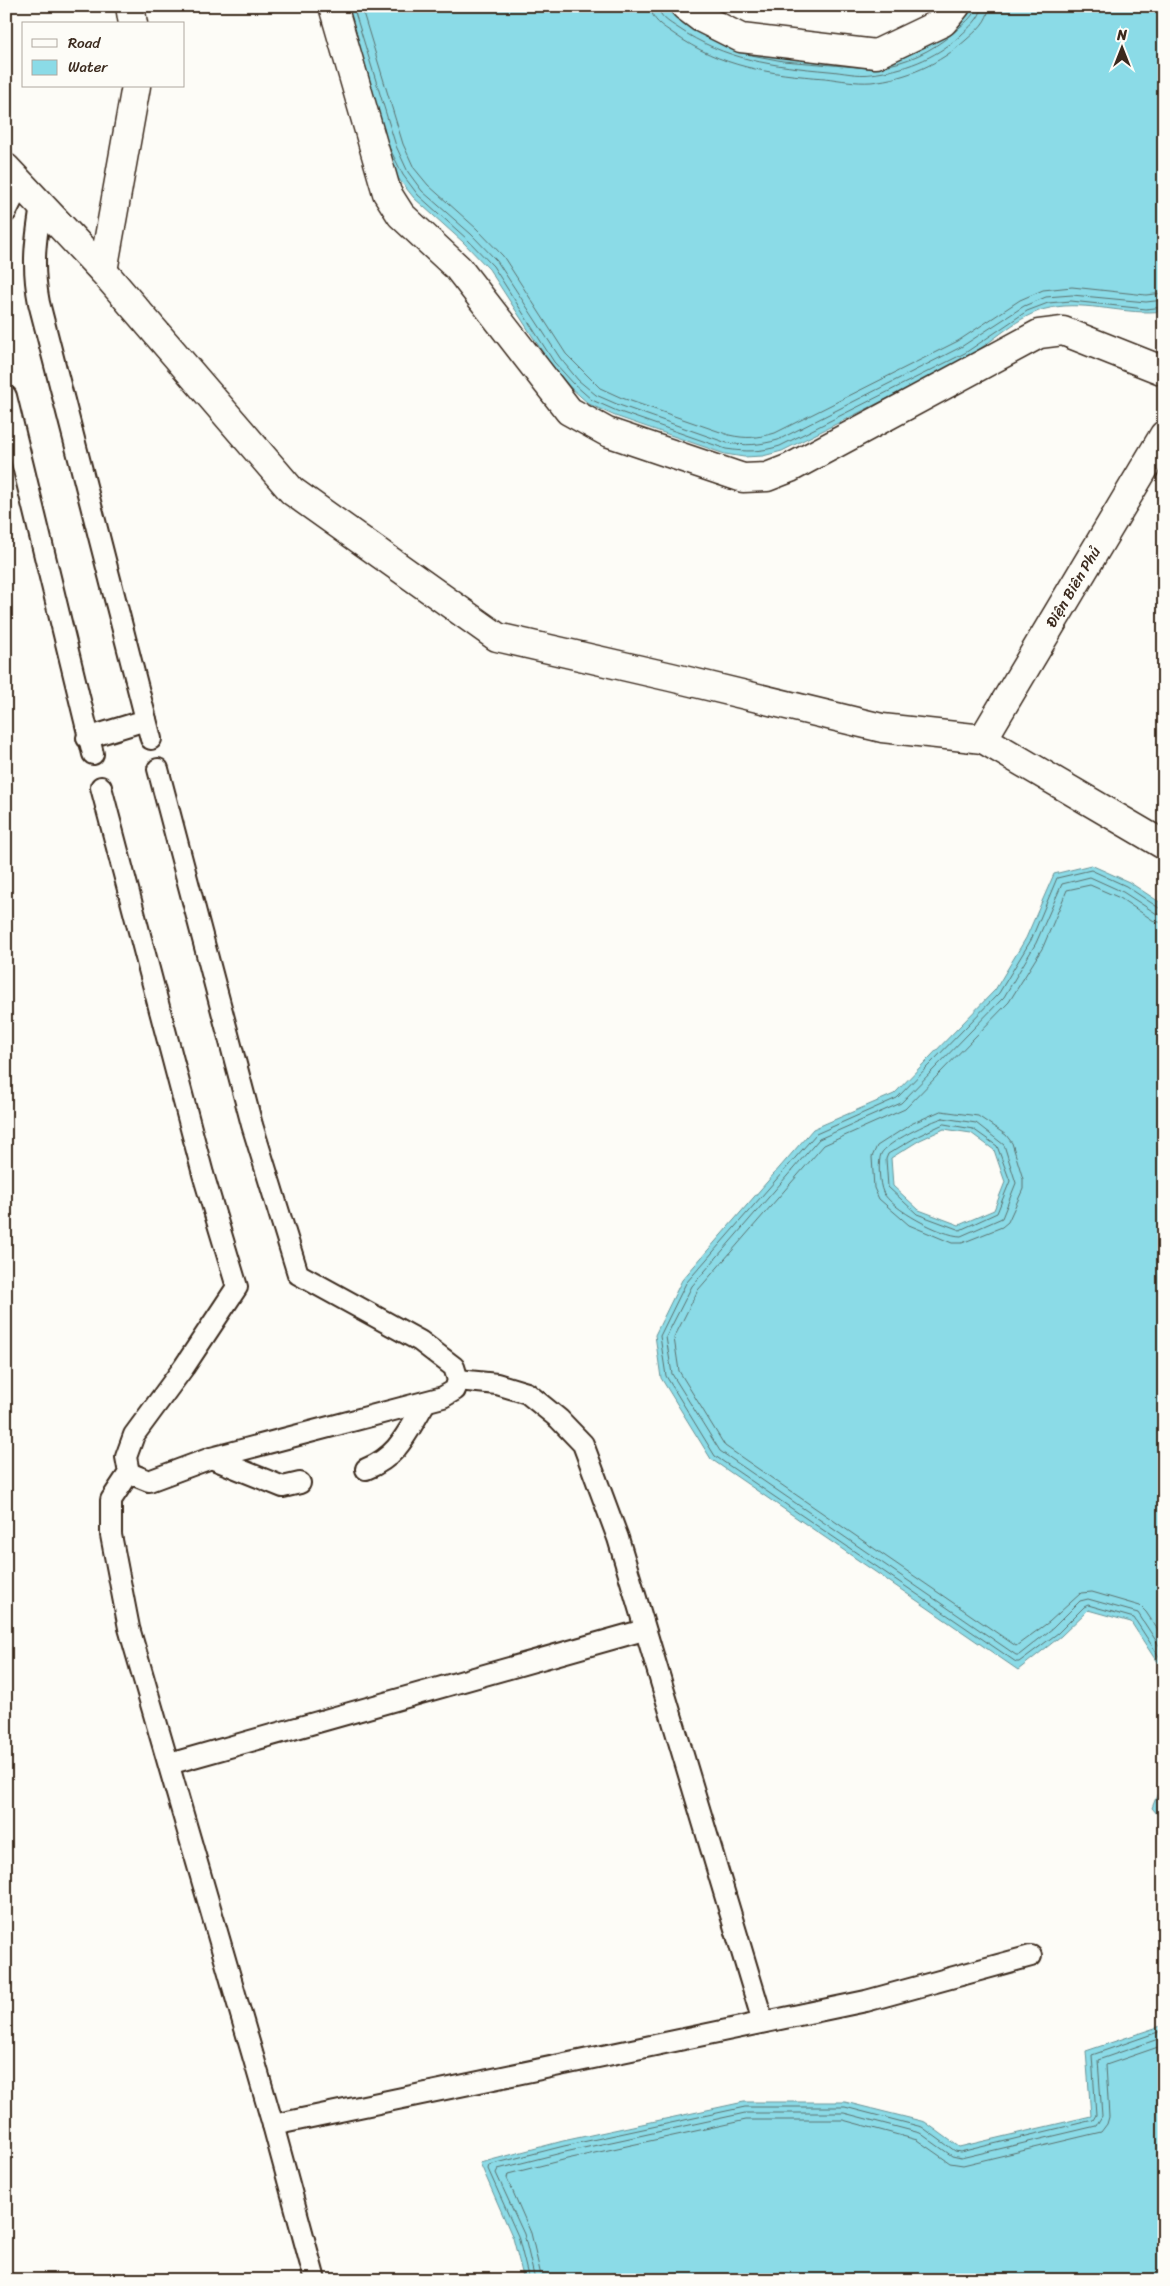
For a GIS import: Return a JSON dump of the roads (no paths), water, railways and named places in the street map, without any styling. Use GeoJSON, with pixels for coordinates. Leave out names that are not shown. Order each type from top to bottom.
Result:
{"type":"FeatureCollection","features":[{"type":"Feature","properties":{"kind":"street"},"geometry":{"type":"LineString","coordinates":[[130,6],[133,22]]}},
{"type":"Feature","properties":{"kind":"street"},"geometry":{"type":"LineString","coordinates":[[332,6],[387,193],[401,215],[458,268],[569,411],[607,432],[743,478],[767,477],[790,468],[1039,334],[1063,331],[1164,371]]}},
{"type":"Feature","properties":{"kind":"street"},"geometry":{"type":"LineString","coordinates":[[685,6],[701,18],[740,38],[876,54],[943,22],[956,6]]}},
{"type":"Feature","properties":{"kind":"street"},"geometry":{"type":"LineString","coordinates":[[104,271],[136,88]]}},
{"type":"Feature","properties":{"kind":"street"},"geometry":{"type":"LineString","coordinates":[[13,176],[104,271],[292,491],[497,637],[882,728],[983,739],[1164,845]]}},
{"type":"Feature","properties":{"kind":"street","name":"Điện Biên Phủ"},"geometry":{"type":"LineString","coordinates":[[983,739],[1164,435]]}},
{"type":"Feature","properties":{"kind":"lane"},"geometry":{"type":"LineString","coordinates":[[6,212],[13,176]]}},
{"type":"Feature","properties":{"kind":"lane"},"geometry":{"type":"LineString","coordinates":[[6,396],[90,746],[149,729],[39,303],[34,273],[34,255],[41,206]]}},
{"type":"Feature","properties":{"kind":"lane"},"geometry":{"type":"LineString","coordinates":[[129,1473],[149,1481],[211,1458],[425,1403],[444,1397],[456,1390],[458,1380],[454,1367],[420,1340],[298,1274],[252,1125],[158,769]]}},
{"type":"Feature","properties":{"kind":"lane"},"geometry":{"type":"LineString","coordinates":[[101,787],[203,1174],[237,1287],[168,1391],[134,1435],[126,1457],[129,1473],[112,1500],[111,1535],[129,1628],[274,2125],[315,2280]]}},
{"type":"Feature","properties":{"kind":"lane"},"geometry":{"type":"LineString","coordinates":[[458,1380],[497,1384],[527,1393],[559,1419],[583,1444],[618,1538],[644,1630],[764,2022]]}},
{"type":"Feature","properties":{"kind":"lane"},"geometry":{"type":"LineString","coordinates":[[366,1469],[382,1463],[394,1453],[425,1403]]}},
{"type":"Feature","properties":{"kind":"lane"},"geometry":{"type":"LineString","coordinates":[[211,1458],[270,1484],[283,1487],[300,1483]]}},
{"type":"Feature","properties":{"kind":"lane"},"geometry":{"type":"LineString","coordinates":[[169,1764],[644,1630]]}},
{"type":"Feature","properties":{"kind":"lane"},"geometry":{"type":"LineString","coordinates":[[274,2125],[866,2001],[1031,1956]]}},
{"type":"Feature","properties":{"kind":"water"},"geometry":{"type":"Polygon","coordinates":[[[342,6],[667,6],[703,32],[868,63],[904,57],[937,41],[972,6],[1164,6],[1164,311],[1135,312],[1064,306],[1038,311],[1016,323],[975,352],[897,394],[782,451],[763,456],[744,457],[725,454],[615,416],[589,404],[571,388],[551,365],[489,269],[463,242],[414,198],[398,178],[385,151],[342,6]]]}},
{"type":"Feature","properties":{"kind":"water"},"geometry":{"type":"Polygon","coordinates":[[[1091,865],[1129,882],[1164,905],[1164,1673],[1131,1622],[1088,1610],[1061,1636],[1018,1670],[711,1459],[661,1378],[655,1335],[682,1280],[813,1129],[894,1094],[995,990],[1026,938],[1054,874],[1091,865]],[[944,1129],[920,1140],[891,1158],[893,1186],[919,1210],[959,1225],[994,1210],[1005,1182],[994,1150],[971,1133],[944,1129]]]}},
{"type":"Feature","properties":{"kind":"water"},"geometry":{"type":"Polygon","coordinates":[[[1164,1777],[1164,1822],[1152,1808],[1164,1777]]]}},
{"type":"Feature","properties":{"kind":"water"},"geometry":{"type":"Polygon","coordinates":[[[1164,2025],[1164,2280],[524,2280],[513,2238],[480,2163],[563,2141],[744,2102],[845,2102],[925,2122],[959,2147],[1091,2116],[1086,2051],[1164,2025]]]}}]}
